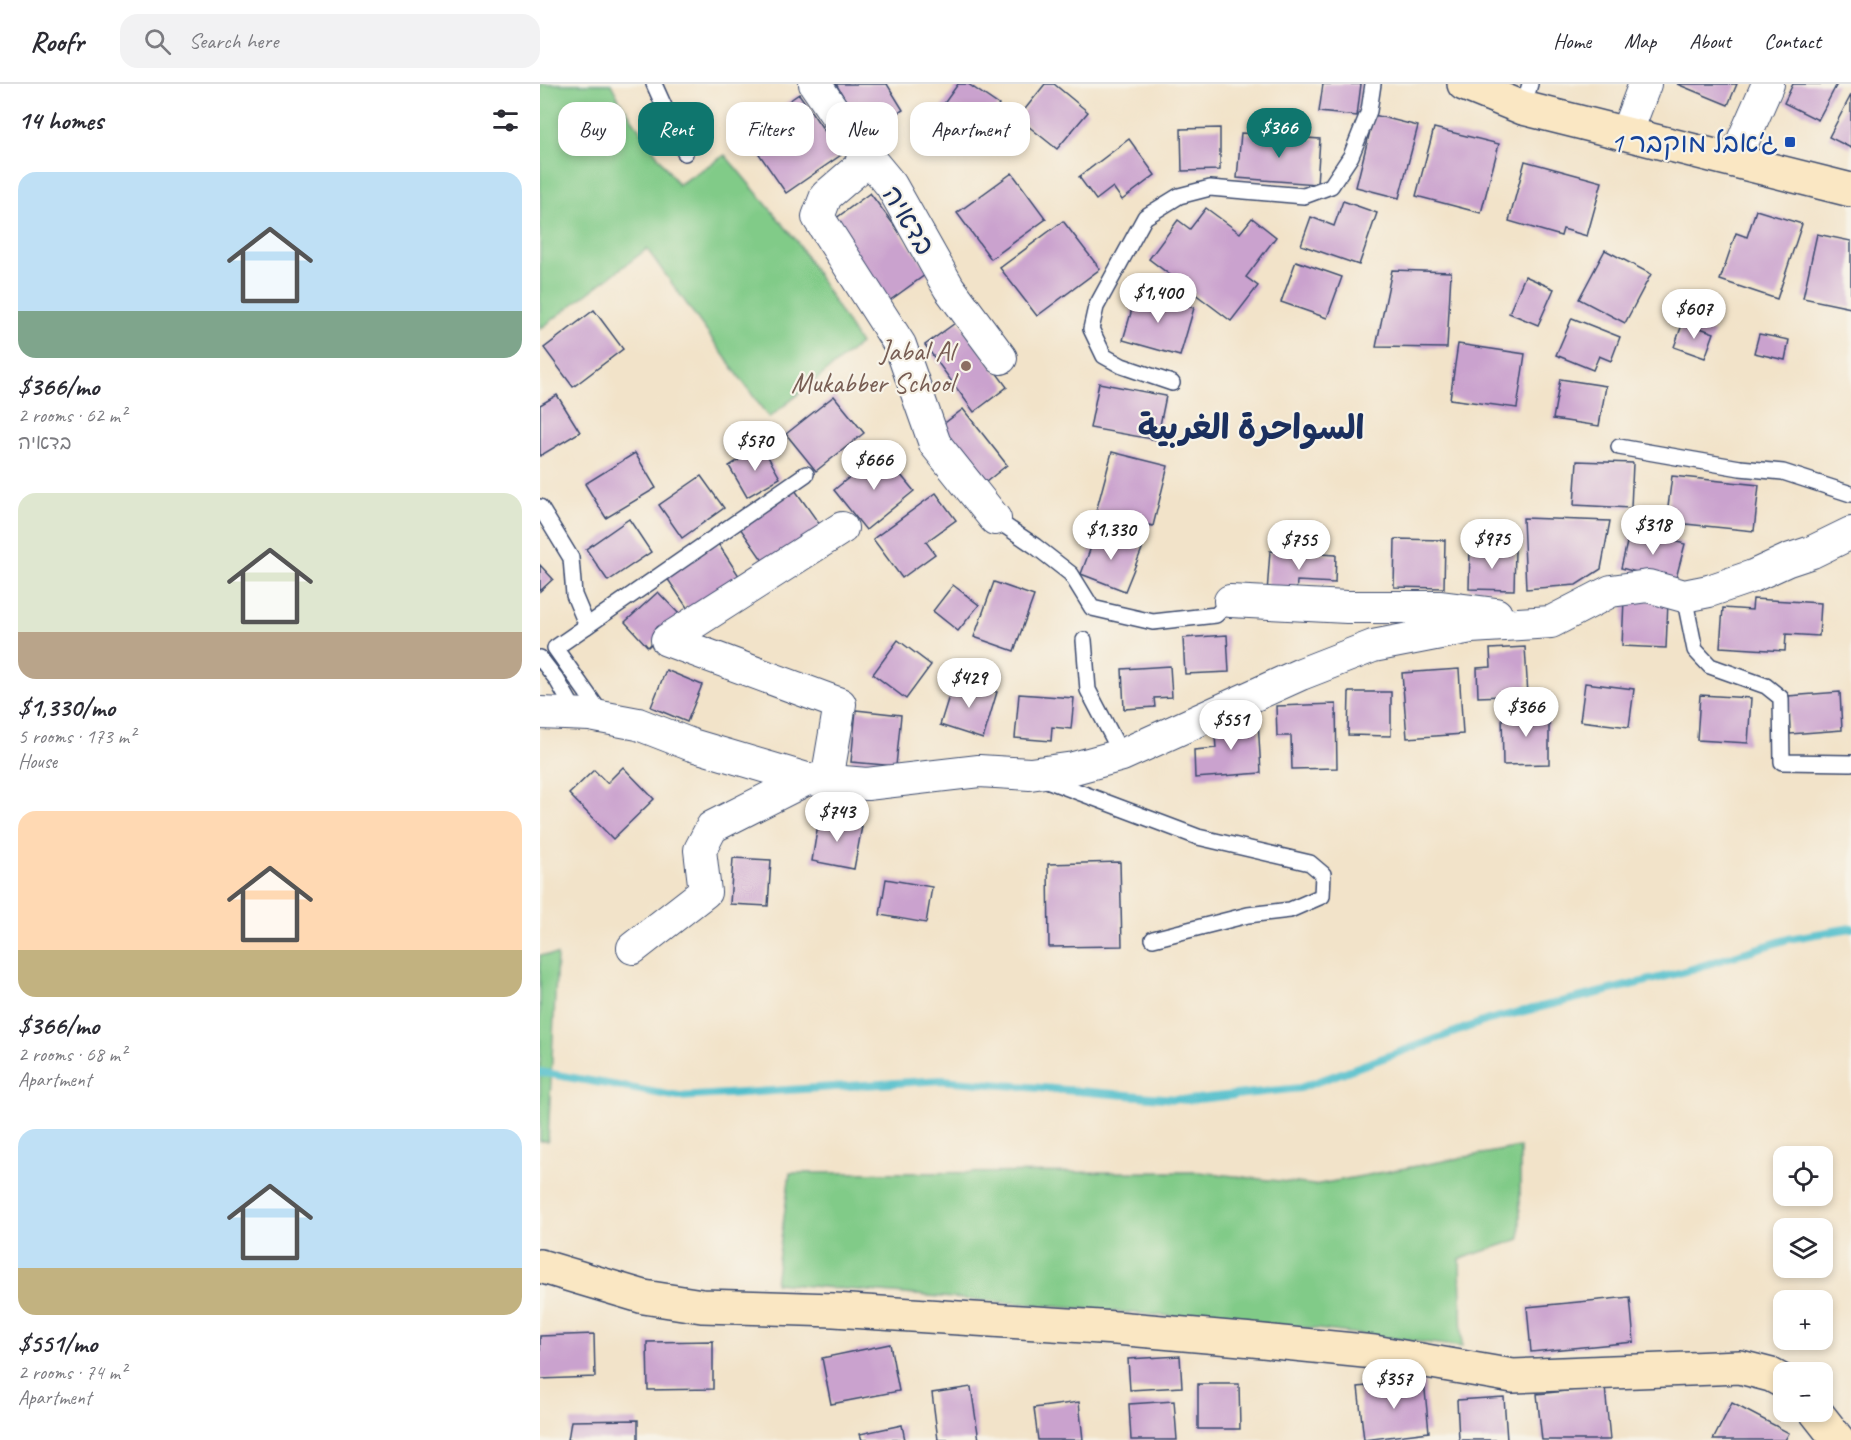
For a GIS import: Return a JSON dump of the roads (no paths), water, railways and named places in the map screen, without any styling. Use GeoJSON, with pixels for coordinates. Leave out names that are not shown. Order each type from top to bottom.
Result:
{"type":"FeatureCollection","features":[{"type":"Feature","properties":{"kind":"street","name":"בדאיה"},"geometry":{"type":"LineString","coordinates":[[815,84],[852,138],[891,184],[949,288],[1001,358]]}},
{"type":"Feature","properties":{"kind":"street"},"geometry":{"type":"LineString","coordinates":[[1626,134],[1645,84]]}},
{"type":"Feature","properties":{"kind":"street"},"geometry":{"type":"LineString","coordinates":[[1734,161],[1768,84]]}},
{"type":"Feature","properties":{"kind":"street"},"geometry":{"type":"LineString","coordinates":[[1473,86],[1526,96],[1626,134],[1851,190]]}},
{"type":"Feature","properties":{"kind":"street"},"geometry":{"type":"LineString","coordinates":[[869,159],[826,196],[818,217],[900,345],[935,444],[995,519]]}},
{"type":"Feature","properties":{"kind":"street"},"geometry":{"type":"LineString","coordinates":[[633,948],[705,892],[700,850],[712,827],[817,779],[840,704],[667,640],[842,528]]}},
{"type":"Feature","properties":{"kind":"street"},"geometry":{"type":"LineString","coordinates":[[540,713],[591,716],[638,724],[692,745],[817,779],[867,784],[979,771],[1030,774],[1074,768],[1122,755],[1301,674],[1373,646],[1471,627],[1551,622],[1611,591],[1648,586],[1684,596],[1753,576],[1851,533]]}},
{"type":"Feature","properties":{"kind":"street"},"geometry":{"type":"LineString","coordinates":[[1230,601],[1347,607],[1441,607],[1551,622]]}},
{"type":"Feature","properties":{"kind":"street"},"geometry":{"type":"LineString","coordinates":[[540,1266],[644,1297],[702,1306],[834,1310],[1116,1328],[1374,1352],[1513,1376],[1740,1367],[1773,1376]]}},
{"type":"Feature","properties":{"kind":"street"},"geometry":{"type":"LineString","coordinates":[[1824,1422],[1838,1440]]}},
{"type":"Feature","properties":{"kind":"lane"},"geometry":{"type":"LineString","coordinates":[[654,84],[662,102]]}},
{"type":"Feature","properties":{"kind":"lane"},"geometry":{"type":"LineString","coordinates":[[1172,383],[1122,366],[1104,356],[1091,329],[1096,307],[1145,217],[1179,196],[1210,188],[1304,196],[1331,186],[1351,156],[1369,111],[1373,84]]}},
{"type":"Feature","properties":{"kind":"lane"},"geometry":{"type":"LineString","coordinates":[[1619,447],[1740,468],[1783,472],[1851,494]]}},
{"type":"Feature","properties":{"kind":"lane"},"geometry":{"type":"LineString","coordinates":[[591,716],[555,648],[806,474]]}},
{"type":"Feature","properties":{"kind":"lane"},"geometry":{"type":"LineString","coordinates":[[540,507],[571,558],[574,595],[587,626]]}},
{"type":"Feature","properties":{"kind":"lane"},"geometry":{"type":"LineString","coordinates":[[995,519],[1071,574],[1092,608],[1153,622],[1216,615],[1230,601]]}},
{"type":"Feature","properties":{"kind":"lane"},"geometry":{"type":"LineString","coordinates":[[1684,596],[1695,650],[1710,666],[1766,686],[1781,698],[1782,762],[1851,763]]}},
{"type":"Feature","properties":{"kind":"lane"},"geometry":{"type":"LineString","coordinates":[[1084,640],[1088,690],[1122,755]]}},
{"type":"Feature","properties":{"kind":"lane"},"geometry":{"type":"LineString","coordinates":[[540,658],[591,716]]}},
{"type":"Feature","properties":{"kind":"lane"},"geometry":{"type":"LineString","coordinates":[[1030,774],[1198,837],[1310,863],[1323,874],[1322,896],[1290,910],[1248,915],[1153,939]]}},
{"type":"Feature","properties":{"kind":"waterway"},"geometry":{"type":"LineString","coordinates":[[540,1072],[679,1097],[942,1080],[1188,1100],[1300,1088],[1488,1020],[1679,973],[1788,939],[1851,928]]}},
{"type":"Feature","properties":{"kind":"place","name":"ג׳אבל מוקבר 1"},"geometry":{"type":"Point","coordinates":[1790,142]}},
{"type":"Feature","properties":{"kind":"place","name":"Jabal Al Mukabber School"},"geometry":{"type":"Point","coordinates":[966,366]}},
{"type":"Feature","properties":{"kind":"district","name":"السواحرة الغربية"},"geometry":{"type":"Point","coordinates":[1251,427]}}]}
